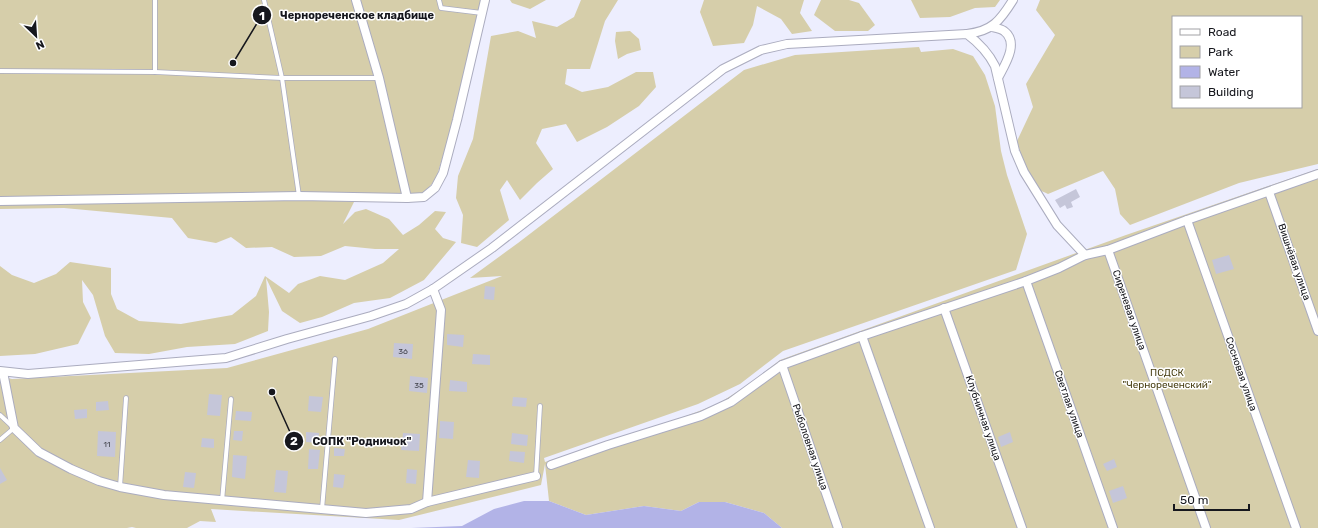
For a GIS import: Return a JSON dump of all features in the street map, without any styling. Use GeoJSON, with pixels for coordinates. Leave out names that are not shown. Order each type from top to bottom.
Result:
{"type":"FeatureCollection","features":[{"type":"Feature","properties":{"kind":"street"},"geometry":{"type":"LineString","coordinates":[[356,0],[379,78],[407,198]]}},
{"type":"Feature","properties":{"kind":"street"},"geometry":{"type":"LineString","coordinates":[[0,201],[299,196],[424,197],[435,188],[442,173],[457,120],[485,0]]}},
{"type":"Feature","properties":{"kind":"street"},"geometry":{"type":"LineString","coordinates":[[536,476],[427,502],[411,509],[366,513],[164,495],[120,487],[99,482],[39,452],[14,428],[2,372],[28,374],[226,358],[287,339],[371,316],[406,304],[433,289],[492,248],[723,69],[761,50],[787,44],[980,33],[992,27],[1006,12],[1013,0]]}},
{"type":"Feature","properties":{"kind":"street"},"geometry":{"type":"LineString","coordinates":[[992,27],[1004,31],[1009,37],[1011,45],[1009,57],[998,78]]}},
{"type":"Feature","properties":{"kind":"street"},"geometry":{"type":"LineString","coordinates":[[967,34],[980,44],[990,56],[998,78],[1015,151],[1024,172],[1057,225],[1085,255]]}},
{"type":"Feature","properties":{"kind":"street"},"geometry":{"type":"LineString","coordinates":[[551,465],[608,445],[701,416],[731,402],[763,381],[782,365],[862,336],[1026,281],[1059,268],[1085,255],[1108,250],[1187,220],[1318,174]]}},
{"type":"Feature","properties":{"kind":"street","name":"Вишнёвая улица"},"geometry":{"type":"LineString","coordinates":[[1269,192],[1318,331]]}},
{"type":"Feature","properties":{"kind":"street","name":"Сосновая улица"},"geometry":{"type":"LineString","coordinates":[[1187,220],[1296,528]]}},
{"type":"Feature","properties":{"kind":"street","name":"Сиреневая улица"},"geometry":{"type":"LineString","coordinates":[[1108,250],[1206,528]]}},
{"type":"Feature","properties":{"kind":"street","name":"Светлая улица"},"geometry":{"type":"LineString","coordinates":[[1026,281],[1112,528]]}},
{"type":"Feature","properties":{"kind":"street"},"geometry":{"type":"LineString","coordinates":[[427,502],[441,310],[433,289]]}},
{"type":"Feature","properties":{"kind":"street","name":"Клубничная улица"},"geometry":{"type":"LineString","coordinates":[[944,308],[1022,528]]}},
{"type":"Feature","properties":{"kind":"street"},"geometry":{"type":"LineString","coordinates":[[862,336],[930,528]]}},
{"type":"Feature","properties":{"kind":"street","name":"Рыболовная улица"},"geometry":{"type":"LineString","coordinates":[[782,365],[838,528]]}},
{"type":"Feature","properties":{"kind":"lane"},"geometry":{"type":"LineString","coordinates":[[155,0],[155,72]]}},
{"type":"Feature","properties":{"kind":"lane"},"geometry":{"type":"LineString","coordinates":[[264,0],[282,78],[299,196]]}},
{"type":"Feature","properties":{"kind":"lane"},"geometry":{"type":"LineString","coordinates":[[439,0],[441,8],[482,12]]}},
{"type":"Feature","properties":{"kind":"lane"},"geometry":{"type":"LineString","coordinates":[[0,71],[155,72],[282,78],[379,78]]}},
{"type":"Feature","properties":{"kind":"lane"},"geometry":{"type":"LineString","coordinates":[[322,509],[335,359]]}},
{"type":"Feature","properties":{"kind":"lane"},"geometry":{"type":"LineString","coordinates":[[120,487],[126,398]]}},
{"type":"Feature","properties":{"kind":"lane"},"geometry":{"type":"LineString","coordinates":[[222,501],[231,399]]}},
{"type":"Feature","properties":{"kind":"lane"},"geometry":{"type":"LineString","coordinates":[[536,476],[540,406]]}},
{"type":"Feature","properties":{"kind":"lane"},"geometry":{"type":"LineString","coordinates":[[0,414],[14,428],[0,440]]}},
{"type":"Feature","properties":{"kind":"green space"},"geometry":{"type":"Polygon","coordinates":[[[0,0],[482,0],[453,122],[436,179],[423,194],[357,196],[343,224],[355,212],[366,209],[389,219],[403,235],[419,225],[435,211],[446,212],[435,229],[443,238],[456,242],[424,280],[390,298],[354,303],[322,317],[300,323],[282,311],[266,278],[269,312],[268,331],[235,344],[187,347],[149,354],[115,353],[105,336],[93,295],[82,280],[83,302],[91,318],[78,344],[35,354],[0,356],[0,266],[12,275],[34,283],[56,274],[70,262],[111,268],[111,294],[117,309],[139,321],[181,324],[232,315],[256,296],[265,276],[289,293],[298,284],[320,276],[345,280],[383,263],[399,249],[375,249],[345,246],[321,256],[294,257],[272,247],[246,248],[231,237],[216,243],[188,238],[172,218],[64,208],[0,209],[0,0]]]}},
{"type":"Feature","properties":{"kind":"green space"},"geometry":{"type":"Polygon","coordinates":[[[510,0],[546,0],[530,9],[512,3],[510,0]]]}},
{"type":"Feature","properties":{"kind":"green space"},"geometry":{"type":"Polygon","coordinates":[[[581,0],[618,0],[605,21],[590,69],[567,69],[565,84],[582,92],[608,87],[636,72],[653,72],[656,87],[639,106],[607,127],[577,142],[566,124],[542,129],[536,143],[553,169],[520,200],[507,180],[500,190],[509,220],[477,247],[461,243],[463,215],[456,198],[458,176],[473,139],[491,36],[518,31],[536,38],[532,21],[557,27],[574,17],[581,0]]]}},
{"type":"Feature","properties":{"kind":"green space"},"geometry":{"type":"Polygon","coordinates":[[[704,0],[804,0],[800,13],[812,31],[792,34],[781,19],[757,6],[753,25],[744,43],[713,46],[700,12],[704,0]]]}},
{"type":"Feature","properties":{"kind":"green space"},"geometry":{"type":"Polygon","coordinates":[[[821,0],[849,0],[859,3],[875,25],[868,31],[835,31],[814,15],[821,0]]]}},
{"type":"Feature","properties":{"kind":"green space"},"geometry":{"type":"Polygon","coordinates":[[[911,0],[1000,0],[995,7],[975,8],[950,17],[920,18],[911,0]]]}},
{"type":"Feature","properties":{"kind":"green space"},"geometry":{"type":"Polygon","coordinates":[[[1040,0],[1318,0],[1318,164],[1239,183],[1130,225],[1120,214],[1115,189],[1103,171],[1048,194],[1037,188],[1033,183],[1022,159],[1017,141],[1033,107],[1026,84],[1055,35],[1036,10],[1040,0]]]}},
{"type":"Feature","properties":{"kind":"green space"},"geometry":{"type":"Polygon","coordinates":[[[630,31],[639,39],[641,50],[627,54],[618,59],[615,41],[616,32],[630,31]]]}},
{"type":"Feature","properties":{"kind":"green space","name":"ПСДСК \"Чернореченский\""},"geometry":{"type":"Polygon","coordinates":[[[919,47],[921,52],[953,49],[973,56],[985,75],[995,106],[1001,151],[1007,175],[1027,234],[1016,270],[783,351],[740,384],[698,404],[544,458],[545,462],[678,419],[718,404],[746,386],[780,360],[1126,235],[1318,169],[1318,528],[782,528],[764,513],[725,502],[699,502],[681,511],[644,506],[586,515],[549,501],[545,464],[541,485],[399,520],[211,509],[216,522],[200,521],[187,528],[0,528],[0,376],[12,379],[227,368],[368,329],[502,276],[470,278],[744,70],[795,55],[919,47]]]}},
{"type":"Feature","properties":{"kind":"water"},"geometry":{"type":"Polygon","coordinates":[[[524,501],[549,501],[586,515],[644,506],[681,511],[699,502],[725,502],[764,513],[782,528],[411,528],[462,526],[494,509],[524,501]]]}},
{"type":"Feature","properties":{"kind":"building"},"geometry":{"type":"Polygon","coordinates":[[[1076,189],[1080,197],[1071,202],[1073,207],[1067,209],[1065,205],[1060,208],[1055,200],[1076,189]]]}},
{"type":"Feature","properties":{"kind":"building"},"geometry":{"type":"Polygon","coordinates":[[[1229,255],[1234,269],[1216,274],[1212,260],[1229,255]]]}},
{"type":"Feature","properties":{"kind":"building"},"geometry":{"type":"Polygon","coordinates":[[[485,286],[495,287],[494,300],[484,299],[485,286]]]}},
{"type":"Feature","properties":{"kind":"building"},"geometry":{"type":"Polygon","coordinates":[[[447,334],[464,335],[463,347],[447,345],[447,334]]]}},
{"type":"Feature","properties":{"kind":"building"},"geometry":{"type":"Polygon","coordinates":[[[394,343],[413,344],[412,359],[393,357],[394,343]]]}},
{"type":"Feature","properties":{"kind":"building"},"geometry":{"type":"Polygon","coordinates":[[[473,354],[490,355],[490,365],[472,364],[473,354]]]}},
{"type":"Feature","properties":{"kind":"building"},"geometry":{"type":"Polygon","coordinates":[[[410,376],[428,378],[427,393],[409,391],[410,376]]]}},
{"type":"Feature","properties":{"kind":"building"},"geometry":{"type":"Polygon","coordinates":[[[450,380],[467,382],[467,392],[449,391],[450,380]]]}},
{"type":"Feature","properties":{"kind":"building"},"geometry":{"type":"Polygon","coordinates":[[[209,394],[222,395],[220,416],[207,415],[209,394]]]}},
{"type":"Feature","properties":{"kind":"building"},"geometry":{"type":"Polygon","coordinates":[[[309,396],[323,397],[321,412],[308,411],[309,396]]]}},
{"type":"Feature","properties":{"kind":"building"},"geometry":{"type":"Polygon","coordinates":[[[513,397],[527,398],[526,407],[512,406],[513,397]]]}},
{"type":"Feature","properties":{"kind":"building"},"geometry":{"type":"Polygon","coordinates":[[[108,401],[109,410],[96,411],[96,402],[108,401]]]}},
{"type":"Feature","properties":{"kind":"building"},"geometry":{"type":"Polygon","coordinates":[[[87,409],[87,418],[75,419],[74,410],[87,409]]]}},
{"type":"Feature","properties":{"kind":"building"},"geometry":{"type":"Polygon","coordinates":[[[236,411],[252,412],[251,421],[235,420],[236,411]]]}},
{"type":"Feature","properties":{"kind":"building"},"geometry":{"type":"Polygon","coordinates":[[[440,421],[454,422],[453,439],[439,438],[440,421]]]}},
{"type":"Feature","properties":{"kind":"building"},"geometry":{"type":"Polygon","coordinates":[[[98,431],[116,432],[115,457],[97,456],[98,431]]]}},
{"type":"Feature","properties":{"kind":"building"},"geometry":{"type":"Polygon","coordinates":[[[234,431],[243,431],[242,441],[233,440],[234,431]]]}},
{"type":"Feature","properties":{"kind":"building"},"geometry":{"type":"Polygon","coordinates":[[[306,432],[319,433],[318,443],[306,442],[306,432]]]}},
{"type":"Feature","properties":{"kind":"building"},"geometry":{"type":"Polygon","coordinates":[[[1010,432],[1013,442],[1001,447],[998,437],[1010,432]]]}},
{"type":"Feature","properties":{"kind":"building"},"geometry":{"type":"Polygon","coordinates":[[[403,433],[420,434],[419,451],[401,450],[403,433]]]}},
{"type":"Feature","properties":{"kind":"building"},"geometry":{"type":"Polygon","coordinates":[[[512,433],[528,435],[527,446],[511,444],[512,433]]]}},
{"type":"Feature","properties":{"kind":"building"},"geometry":{"type":"Polygon","coordinates":[[[202,438],[214,439],[214,448],[201,447],[202,438]]]}},
{"type":"Feature","properties":{"kind":"building"},"geometry":{"type":"Polygon","coordinates":[[[334,448],[345,449],[344,456],[334,456],[334,448]]]}},
{"type":"Feature","properties":{"kind":"building"},"geometry":{"type":"Polygon","coordinates":[[[309,449],[320,450],[318,469],[308,469],[309,449]]]}},
{"type":"Feature","properties":{"kind":"building"},"geometry":{"type":"Polygon","coordinates":[[[510,451],[525,452],[524,463],[509,461],[510,451]]]}},
{"type":"Feature","properties":{"kind":"building"},"geometry":{"type":"Polygon","coordinates":[[[233,455],[247,456],[245,479],[232,477],[233,455]]]}},
{"type":"Feature","properties":{"kind":"building"},"geometry":{"type":"Polygon","coordinates":[[[1114,459],[1117,467],[1107,471],[1103,464],[1114,459]]]}},
{"type":"Feature","properties":{"kind":"building"},"geometry":{"type":"Polygon","coordinates":[[[468,460],[480,461],[479,478],[466,477],[468,460]]]}},
{"type":"Feature","properties":{"kind":"building"},"geometry":{"type":"Polygon","coordinates":[[[0,468],[7,480],[0,484],[0,468]]]}},
{"type":"Feature","properties":{"kind":"building"},"geometry":{"type":"Polygon","coordinates":[[[407,469],[417,470],[416,484],[406,483],[407,469]]]}},
{"type":"Feature","properties":{"kind":"building"},"geometry":{"type":"Polygon","coordinates":[[[276,470],[288,471],[286,493],[274,492],[276,470]]]}},
{"type":"Feature","properties":{"kind":"building"},"geometry":{"type":"Polygon","coordinates":[[[185,472],[196,473],[194,488],[183,487],[185,472]]]}},
{"type":"Feature","properties":{"kind":"building"},"geometry":{"type":"Polygon","coordinates":[[[334,474],[345,475],[343,488],[333,487],[334,474]]]}},
{"type":"Feature","properties":{"kind":"building"},"geometry":{"type":"Polygon","coordinates":[[[1123,486],[1127,498],[1113,503],[1109,491],[1123,486]]]}},
{"type":"Feature","properties":{"kind":"place","name":"Чернореченское кладбище"},"geometry":{"type":"Point","coordinates":[233,63]}},
{"type":"Feature","properties":{"kind":"place","name":"СОПК \"Родничок\""},"geometry":{"type":"Point","coordinates":[272,392]}}]}
